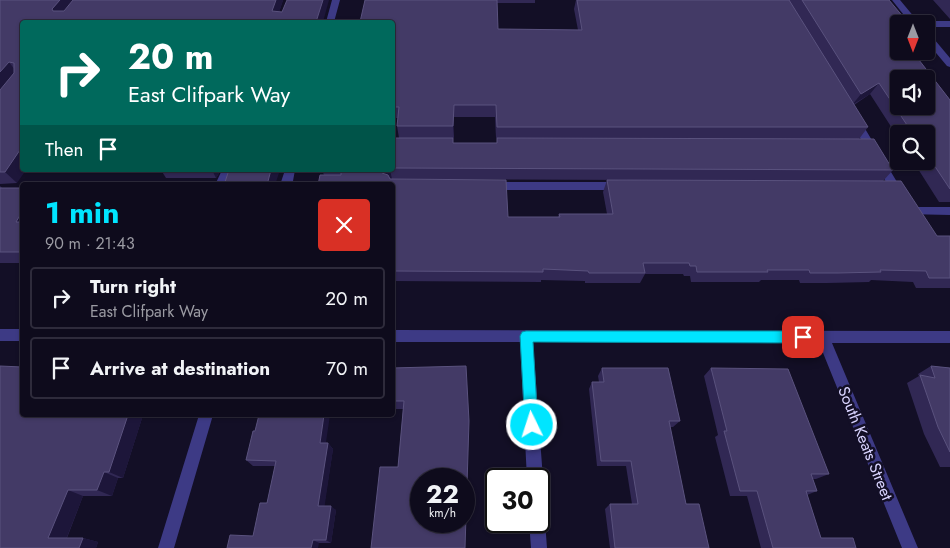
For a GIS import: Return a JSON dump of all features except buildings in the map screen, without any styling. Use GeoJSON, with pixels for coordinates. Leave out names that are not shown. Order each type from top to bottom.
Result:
{"type":"FeatureCollection","features":[{"type":"Feature","properties":{"kind":"street"},"geometry":{"type":"LineString","coordinates":[[331,20],[336,0]]}},
{"type":"Feature","properties":{"kind":"street"},"geometry":{"type":"LineString","coordinates":[[896,0],[908,15]]}},
{"type":"Feature","properties":{"kind":"street"},"geometry":{"type":"LineString","coordinates":[[935,24],[950,24]]}},
{"type":"Feature","properties":{"kind":"street"},"geometry":{"type":"LineString","coordinates":[[935,46],[950,64]]}},
{"type":"Feature","properties":{"kind":"street"},"geometry":{"type":"LineString","coordinates":[[849,111],[865,145],[895,187],[909,211],[950,211]]}},
{"type":"Feature","properties":{"kind":"street"},"geometry":{"type":"LineString","coordinates":[[481,186],[630,186]]}},
{"type":"Feature","properties":{"kind":"street"},"geometry":{"type":"LineString","coordinates":[[876,187],[895,187]]}},
{"type":"Feature","properties":{"kind":"street"},"geometry":{"type":"LineString","coordinates":[[0,335],[20,336]]}},
{"type":"Feature","properties":{"kind":"street"},"geometry":{"type":"LineString","coordinates":[[395,336],[950,337]]}},
{"type":"Feature","properties":{"kind":"street"},"geometry":{"type":"LineString","coordinates":[[526,336],[534,468]]}},
{"type":"Feature","properties":{"kind":"street","name":"South Keats Street"},"geometry":{"type":"LineString","coordinates":[[823,337],[910,548]]}},
{"type":"Feature","properties":{"kind":"street"},"geometry":{"type":"LineString","coordinates":[[166,548],[205,417]]}},
{"type":"Feature","properties":{"kind":"street"},"geometry":{"type":"LineString","coordinates":[[538,533],[539,548]]}},
{"type":"Feature","properties":{"kind":"route"},"geometry":{"type":"LineString","coordinates":[[532,425],[526,336],[803,337]]}}]}
